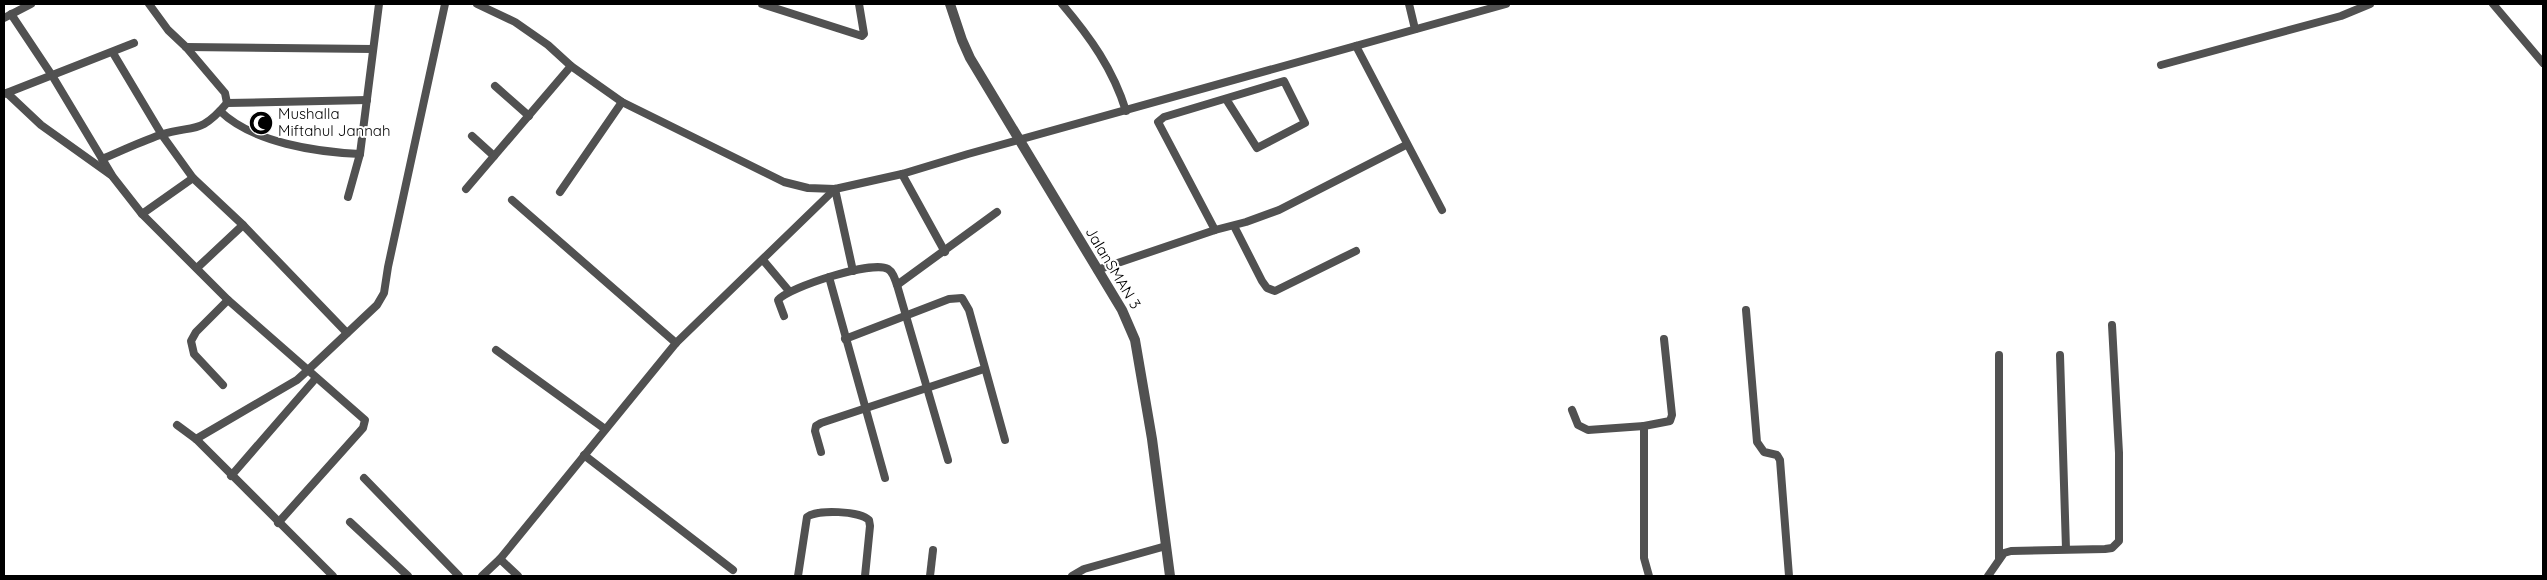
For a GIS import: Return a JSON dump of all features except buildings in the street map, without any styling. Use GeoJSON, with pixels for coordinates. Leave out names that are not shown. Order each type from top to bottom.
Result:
{"type":"FeatureCollection","features":[{"type":"Feature","properties":{"kind":"street"},"geometry":{"type":"LineString","coordinates":[[31,4],[7,16],[53,77],[113,177],[142,214],[228,300],[316,378],[361,414],[365,420],[362,428],[278,523]]}},
{"type":"Feature","properties":{"kind":"street"},"geometry":{"type":"LineString","coordinates":[[149,4],[168,30],[186,46],[225,93],[227,103]]}},
{"type":"Feature","properties":{"kind":"street"},"geometry":{"type":"LineString","coordinates":[[348,197],[360,154],[378,4]]}},
{"type":"Feature","properties":{"kind":"street"},"geometry":{"type":"LineString","coordinates":[[196,439],[297,380],[372,311],[384,293],[445,4]]}},
{"type":"Feature","properties":{"kind":"street"},"geometry":{"type":"LineString","coordinates":[[476,4],[515,22],[548,45],[571,66],[622,102],[784,182],[808,188],[835,190],[902,174],[1506,4]]}},
{"type":"Feature","properties":{"kind":"street"},"geometry":{"type":"LineString","coordinates":[[762,4],[862,36],[864,28],[859,4]]}},
{"type":"Feature","properties":{"kind":"street","name":"JalanSMAN 3"},"geometry":{"type":"LineString","coordinates":[[950,4],[970,58],[1122,310],[1135,340],[1152,439],[1170,576]]}},
{"type":"Feature","properties":{"kind":"street"},"geometry":{"type":"LineString","coordinates":[[1062,4],[1099,50],[1116,82],[1126,111]]}},
{"type":"Feature","properties":{"kind":"street"},"geometry":{"type":"LineString","coordinates":[[1409,4],[1415,29]]}},
{"type":"Feature","properties":{"kind":"street"},"geometry":{"type":"LineString","coordinates":[[2161,65],[2340,16],[2370,4]]}},
{"type":"Feature","properties":{"kind":"street"},"geometry":{"type":"LineString","coordinates":[[2493,4],[2543,63]]}},
{"type":"Feature","properties":{"kind":"street"},"geometry":{"type":"LineString","coordinates":[[5,93],[53,77],[134,43]]}},
{"type":"Feature","properties":{"kind":"street"},"geometry":{"type":"LineString","coordinates":[[186,46],[373,49]]}},
{"type":"Feature","properties":{"kind":"street"},"geometry":{"type":"LineString","coordinates":[[1356,46],[1406,145],[1442,210]]}},
{"type":"Feature","properties":{"kind":"street"},"geometry":{"type":"LineString","coordinates":[[114,53],[162,135],[193,178],[243,225],[347,333]]}},
{"type":"Feature","properties":{"kind":"street"},"geometry":{"type":"LineString","coordinates":[[466,189],[571,66]]}},
{"type":"Feature","properties":{"kind":"street"},"geometry":{"type":"LineString","coordinates":[[1215,230],[1158,122],[1164,117],[1226,100],[1284,81],[1305,123],[1256,148],[1226,100]]}},
{"type":"Feature","properties":{"kind":"street"},"geometry":{"type":"LineString","coordinates":[[495,86],[529,116]]}},
{"type":"Feature","properties":{"kind":"street"},"geometry":{"type":"LineString","coordinates":[[5,93],[56,136],[113,177]]}},
{"type":"Feature","properties":{"kind":"street"},"geometry":{"type":"LineString","coordinates":[[102,159],[162,135],[199,128],[227,103],[367,100]]}},
{"type":"Feature","properties":{"kind":"street"},"geometry":{"type":"LineString","coordinates":[[560,192],[622,102]]}},
{"type":"Feature","properties":{"kind":"street"},"geometry":{"type":"LineString","coordinates":[[220,111],[239,126],[275,139],[330,152],[360,154]]}},
{"type":"Feature","properties":{"kind":"street"},"geometry":{"type":"LineString","coordinates":[[472,136],[494,156]]}},
{"type":"Feature","properties":{"kind":"street"},"geometry":{"type":"LineString","coordinates":[[1097,270],[1279,210],[1406,145]]}},
{"type":"Feature","properties":{"kind":"street"},"geometry":{"type":"LineString","coordinates":[[902,174],[945,252]]}},
{"type":"Feature","properties":{"kind":"street"},"geometry":{"type":"LineString","coordinates":[[142,214],[193,178]]}},
{"type":"Feature","properties":{"kind":"street"},"geometry":{"type":"LineString","coordinates":[[482,576],[500,559],[676,343],[835,190]]}},
{"type":"Feature","properties":{"kind":"street"},"geometry":{"type":"LineString","coordinates":[[835,190],[853,272]]}},
{"type":"Feature","properties":{"kind":"street"},"geometry":{"type":"LineString","coordinates":[[512,200],[676,343]]}},
{"type":"Feature","properties":{"kind":"street"},"geometry":{"type":"LineString","coordinates":[[897,285],[945,252],[997,212]]}},
{"type":"Feature","properties":{"kind":"street"},"geometry":{"type":"LineString","coordinates":[[196,268],[243,225]]}},
{"type":"Feature","properties":{"kind":"street"},"geometry":{"type":"LineString","coordinates":[[1234,226],[1262,281],[1267,288],[1275,291],[1356,250]]}},
{"type":"Feature","properties":{"kind":"street"},"geometry":{"type":"LineString","coordinates":[[763,260],[789,291]]}},
{"type":"Feature","properties":{"kind":"street"},"geometry":{"type":"LineString","coordinates":[[784,316],[778,300],[789,291],[853,272],[878,267],[887,268],[893,274],[897,285],[948,460]]}},
{"type":"Feature","properties":{"kind":"street"},"geometry":{"type":"LineString","coordinates":[[829,278],[885,478]]}},
{"type":"Feature","properties":{"kind":"street"},"geometry":{"type":"LineString","coordinates":[[845,339],[949,299],[962,298],[969,310],[1005,440]]}},
{"type":"Feature","properties":{"kind":"street"},"geometry":{"type":"LineString","coordinates":[[223,385],[194,354],[191,341],[196,332],[228,300]]}},
{"type":"Feature","properties":{"kind":"street"},"geometry":{"type":"LineString","coordinates":[[1746,310],[1757,442],[1764,452],[1777,455],[1780,460],[1789,576]]}},
{"type":"Feature","properties":{"kind":"street"},"geometry":{"type":"LineString","coordinates":[[1988,576],[2004,553],[2011,551],[2105,549],[2112,548],[2119,541],[2119,453],[2112,325]]}},
{"type":"Feature","properties":{"kind":"street"},"geometry":{"type":"LineString","coordinates":[[1572,410],[1578,425],[1588,430],[1665,424],[1672,415],[1664,339]]}},
{"type":"Feature","properties":{"kind":"street"},"geometry":{"type":"LineString","coordinates":[[496,350],[605,429]]}},
{"type":"Feature","properties":{"kind":"street"},"geometry":{"type":"LineString","coordinates":[[1999,355],[1999,559]]}},
{"type":"Feature","properties":{"kind":"street"},"geometry":{"type":"LineString","coordinates":[[2060,355],[2066,549]]}},
{"type":"Feature","properties":{"kind":"street"},"geometry":{"type":"LineString","coordinates":[[821,452],[815,431],[816,426],[865,407],[984,369]]}},
{"type":"Feature","properties":{"kind":"street"},"geometry":{"type":"LineString","coordinates":[[231,476],[316,378]]}},
{"type":"Feature","properties":{"kind":"street"},"geometry":{"type":"LineString","coordinates":[[177,425],[196,439],[333,576]]}},
{"type":"Feature","properties":{"kind":"street"},"geometry":{"type":"LineString","coordinates":[[1644,426],[1644,558],[1649,576]]}},
{"type":"Feature","properties":{"kind":"street"},"geometry":{"type":"LineString","coordinates":[[584,455],[733,570]]}},
{"type":"Feature","properties":{"kind":"street"},"geometry":{"type":"LineString","coordinates":[[364,478],[459,576]]}},
{"type":"Feature","properties":{"kind":"street"},"geometry":{"type":"LineString","coordinates":[[798,576],[807,517],[817,511],[860,515],[869,520],[865,576]]}},
{"type":"Feature","properties":{"kind":"street"},"geometry":{"type":"LineString","coordinates":[[350,522],[408,576]]}},
{"type":"Feature","properties":{"kind":"street"},"geometry":{"type":"LineString","coordinates":[[1072,576],[1084,569],[1166,546]]}},
{"type":"Feature","properties":{"kind":"street"},"geometry":{"type":"LineString","coordinates":[[930,576],[933,550]]}},
{"type":"Feature","properties":{"kind":"street"},"geometry":{"type":"LineString","coordinates":[[500,559],[518,576]]}},
{"type":"Feature","properties":{"kind":"place","name":"Mushalla Miftahul Jannah"},"geometry":{"type":"Point","coordinates":[261,123]}}]}
